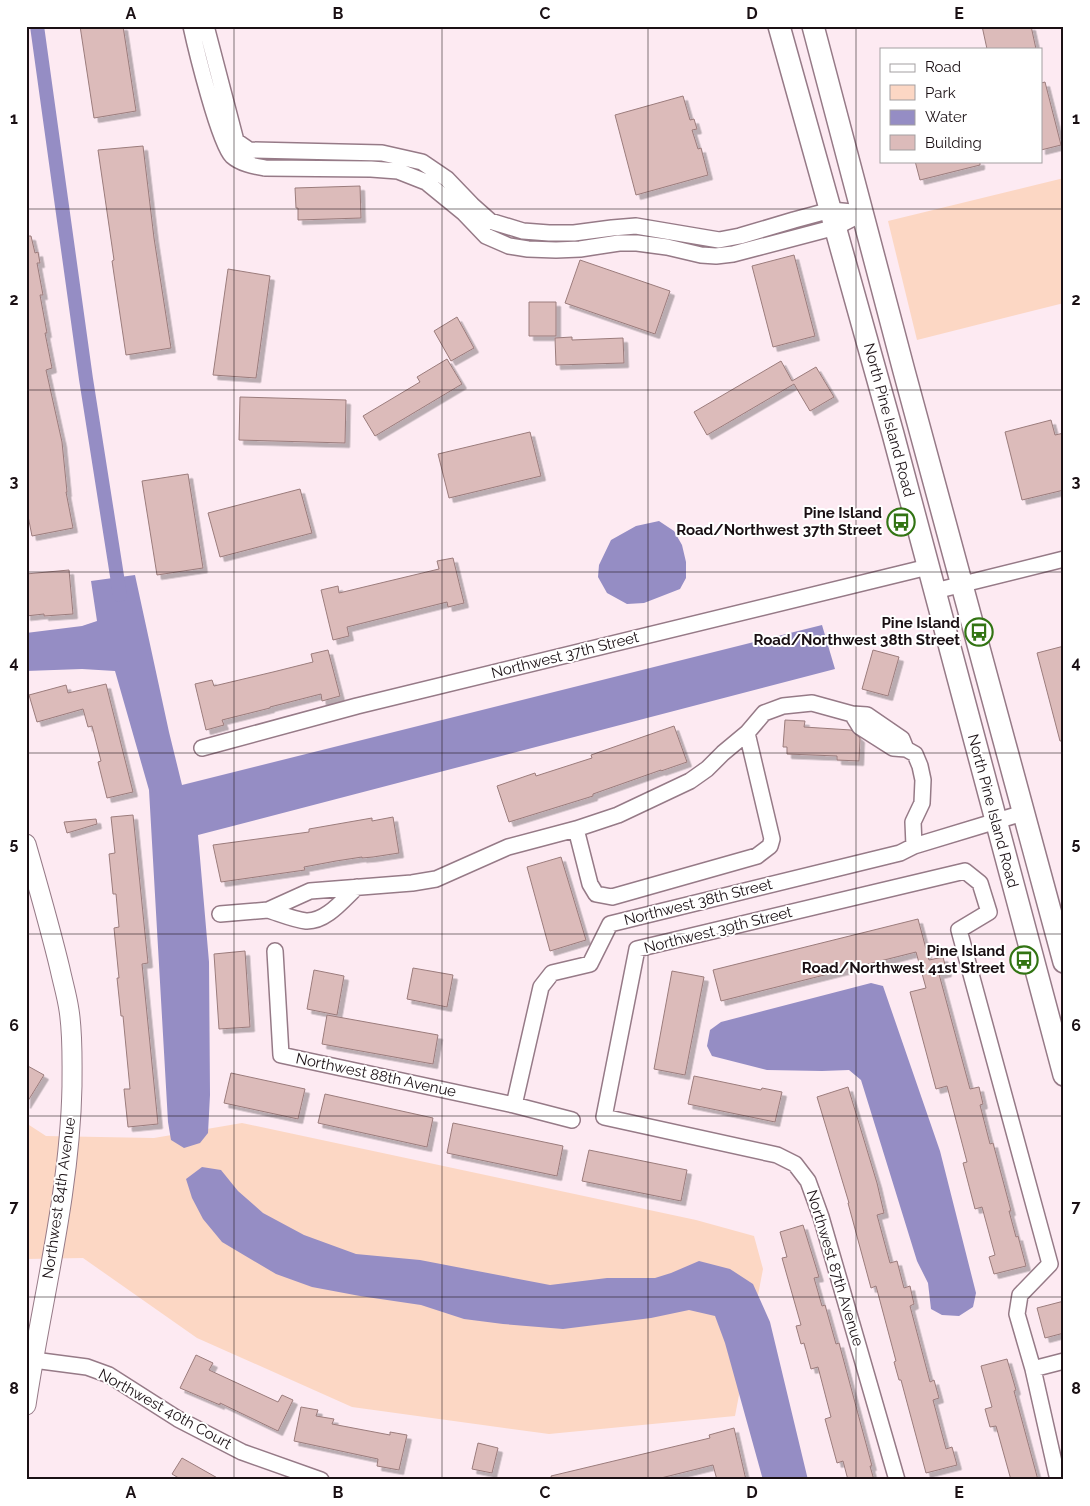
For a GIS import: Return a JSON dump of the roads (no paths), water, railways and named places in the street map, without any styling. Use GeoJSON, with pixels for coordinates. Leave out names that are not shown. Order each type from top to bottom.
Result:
{"type":"FeatureCollection","features":[{"type":"Feature","properties":{"kind":"main road","name":"North Pine Island Road"},"geometry":{"type":"LineString","coordinates":[[779,26],[935,591],[1064,1075]]}},
{"type":"Feature","properties":{"kind":"main road","name":"North Pine Island Road"},"geometry":{"type":"LineString","coordinates":[[813,26],[1064,962]]}},
{"type":"Feature","properties":{"kind":"street"},"geometry":{"type":"LineString","coordinates":[[192,26],[196,47],[224,144],[232,156],[250,166],[265,168],[371,168],[398,171],[426,182],[464,214],[486,236],[509,246],[528,249],[580,249],[619,243],[637,243],[716,256],[733,254],[833,219],[863,213]]}},
{"type":"Feature","properties":{"kind":"street"},"geometry":{"type":"LineString","coordinates":[[206,26],[236,141],[249,150],[382,153],[422,162],[447,179],[490,221],[523,231],[574,233],[636,226],[718,240],[740,236],[794,220],[833,219]]}},
{"type":"Feature","properties":{"kind":"street"},"geometry":{"type":"LineString","coordinates":[[250,166],[273,152]]}},
{"type":"Feature","properties":{"kind":"street"},"geometry":{"type":"LineString","coordinates":[[935,591],[1064,558]]}},
{"type":"Feature","properties":{"kind":"street","name":"Northwest 37th Street"},"geometry":{"type":"LineString","coordinates":[[202,748],[357,706],[928,567]]}},
{"type":"Feature","properties":{"kind":"street"},"geometry":{"type":"LineString","coordinates":[[220,914],[268,910],[310,891],[412,883],[436,879],[508,847],[576,829],[618,815],[690,781],[707,769],[746,733],[764,713],[782,706],[812,703],[852,714],[860,727],[893,748],[906,749],[915,754],[923,780],[922,803],[913,822],[914,846]]}},
{"type":"Feature","properties":{"kind":"street","name":"Northwest 38th Street"},"geometry":{"type":"LineString","coordinates":[[576,829],[590,884],[596,894],[612,897],[757,856],[770,846],[772,840],[746,733]]}},
{"type":"Feature","properties":{"kind":"street","name":"Northwest 38th Street"},"geometry":{"type":"LineString","coordinates":[[514,1105],[541,987],[552,973],[590,964],[610,924],[900,853],[914,846],[1023,813]]}},
{"type":"Feature","properties":{"kind":"street","name":"Northwest 84th Avenue"},"geometry":{"type":"LineString","coordinates":[[26,844],[53,942],[69,1010],[72,1047],[72,1108],[60,1215],[30,1359],[26,1405]]}},
{"type":"Feature","properties":{"kind":"street","name":"Northwest 39th Street"},"geometry":{"type":"LineString","coordinates":[[604,1117],[637,949],[964,871]]}},
{"type":"Feature","properties":{"kind":"street","name":"North Pine Island Road"},"geometry":{"type":"LineString","coordinates":[[964,871],[980,883],[989,912],[959,930],[1050,1264],[1020,1295],[1017,1314],[1034,1369],[1058,1480]]}},
{"type":"Feature","properties":{"kind":"street"},"geometry":{"type":"LineString","coordinates":[[268,910],[306,921],[321,918],[357,887]]}},
{"type":"Feature","properties":{"kind":"street","name":"Northwest 88th Avenue"},"geometry":{"type":"LineString","coordinates":[[275,951],[280,1055],[514,1105],[572,1120]]}},
{"type":"Feature","properties":{"kind":"street","name":"Northwest 87th Avenue"},"geometry":{"type":"LineString","coordinates":[[604,1117],[777,1155],[795,1164],[808,1181],[821,1217],[897,1480]]}},
{"type":"Feature","properties":{"kind":"street","name":"Northwest 40th Court"},"geometry":{"type":"LineString","coordinates":[[30,1359],[88,1367],[109,1374],[178,1419],[242,1452],[321,1480]]}},
{"type":"Feature","properties":{"kind":"street"},"geometry":{"type":"LineString","coordinates":[[1034,1369],[1064,1361]]}},
{"type":"Feature","properties":{"kind":"water"},"geometry":{"type":"Polygon","coordinates":[[[659,521],[674,531],[682,545],[686,562],[686,578],[680,589],[644,603],[627,604],[607,593],[598,577],[599,565],[611,540],[636,526],[659,521]]]}},
{"type":"Feature","properties":{"kind":"water"},"geometry":{"type":"Polygon","coordinates":[[[135,575],[182,785],[822,625],[835,669],[198,835],[209,962],[210,1095],[208,1133],[200,1143],[184,1148],[171,1140],[168,1122],[149,790],[115,671],[82,669],[26,671],[26,633],[82,626],[97,621],[91,581],[135,575]]]}},
{"type":"Feature","properties":{"kind":"water"},"geometry":{"type":"Polygon","coordinates":[[[871,983],[883,986],[940,1151],[976,1293],[973,1307],[959,1316],[942,1315],[931,1309],[928,1283],[917,1261],[861,1080],[849,1070],[767,1070],[712,1056],[707,1046],[710,1030],[721,1022],[871,983]]]}},
{"type":"Feature","properties":{"kind":"water"},"geometry":{"type":"Polygon","coordinates":[[[202,1167],[221,1170],[238,1191],[263,1213],[304,1235],[356,1254],[420,1260],[550,1285],[607,1278],[655,1278],[699,1261],[730,1269],[753,1284],[770,1322],[808,1480],[763,1480],[725,1343],[715,1316],[689,1310],[651,1318],[563,1329],[464,1319],[421,1305],[312,1287],[276,1274],[222,1242],[203,1219],[192,1198],[186,1179],[202,1167]]]}},
{"type":"Feature","properties":{"kind":"waterway"},"geometry":{"type":"LineString","coordinates":[[37,26],[86,379],[120,595]]}},
{"type":"Feature","properties":{"kind":"place","name":"Pine Island Road/Northwest 37th Street"},"geometry":{"type":"Point","coordinates":[901,522]}},
{"type":"Feature","properties":{"kind":"place","name":"Pine Island Road/Northwest 38th Street"},"geometry":{"type":"Point","coordinates":[979,632]}},
{"type":"Feature","properties":{"kind":"place","name":"Pine Island Road/Northwest 41st Street"},"geometry":{"type":"Point","coordinates":[1024,960]}}]}
